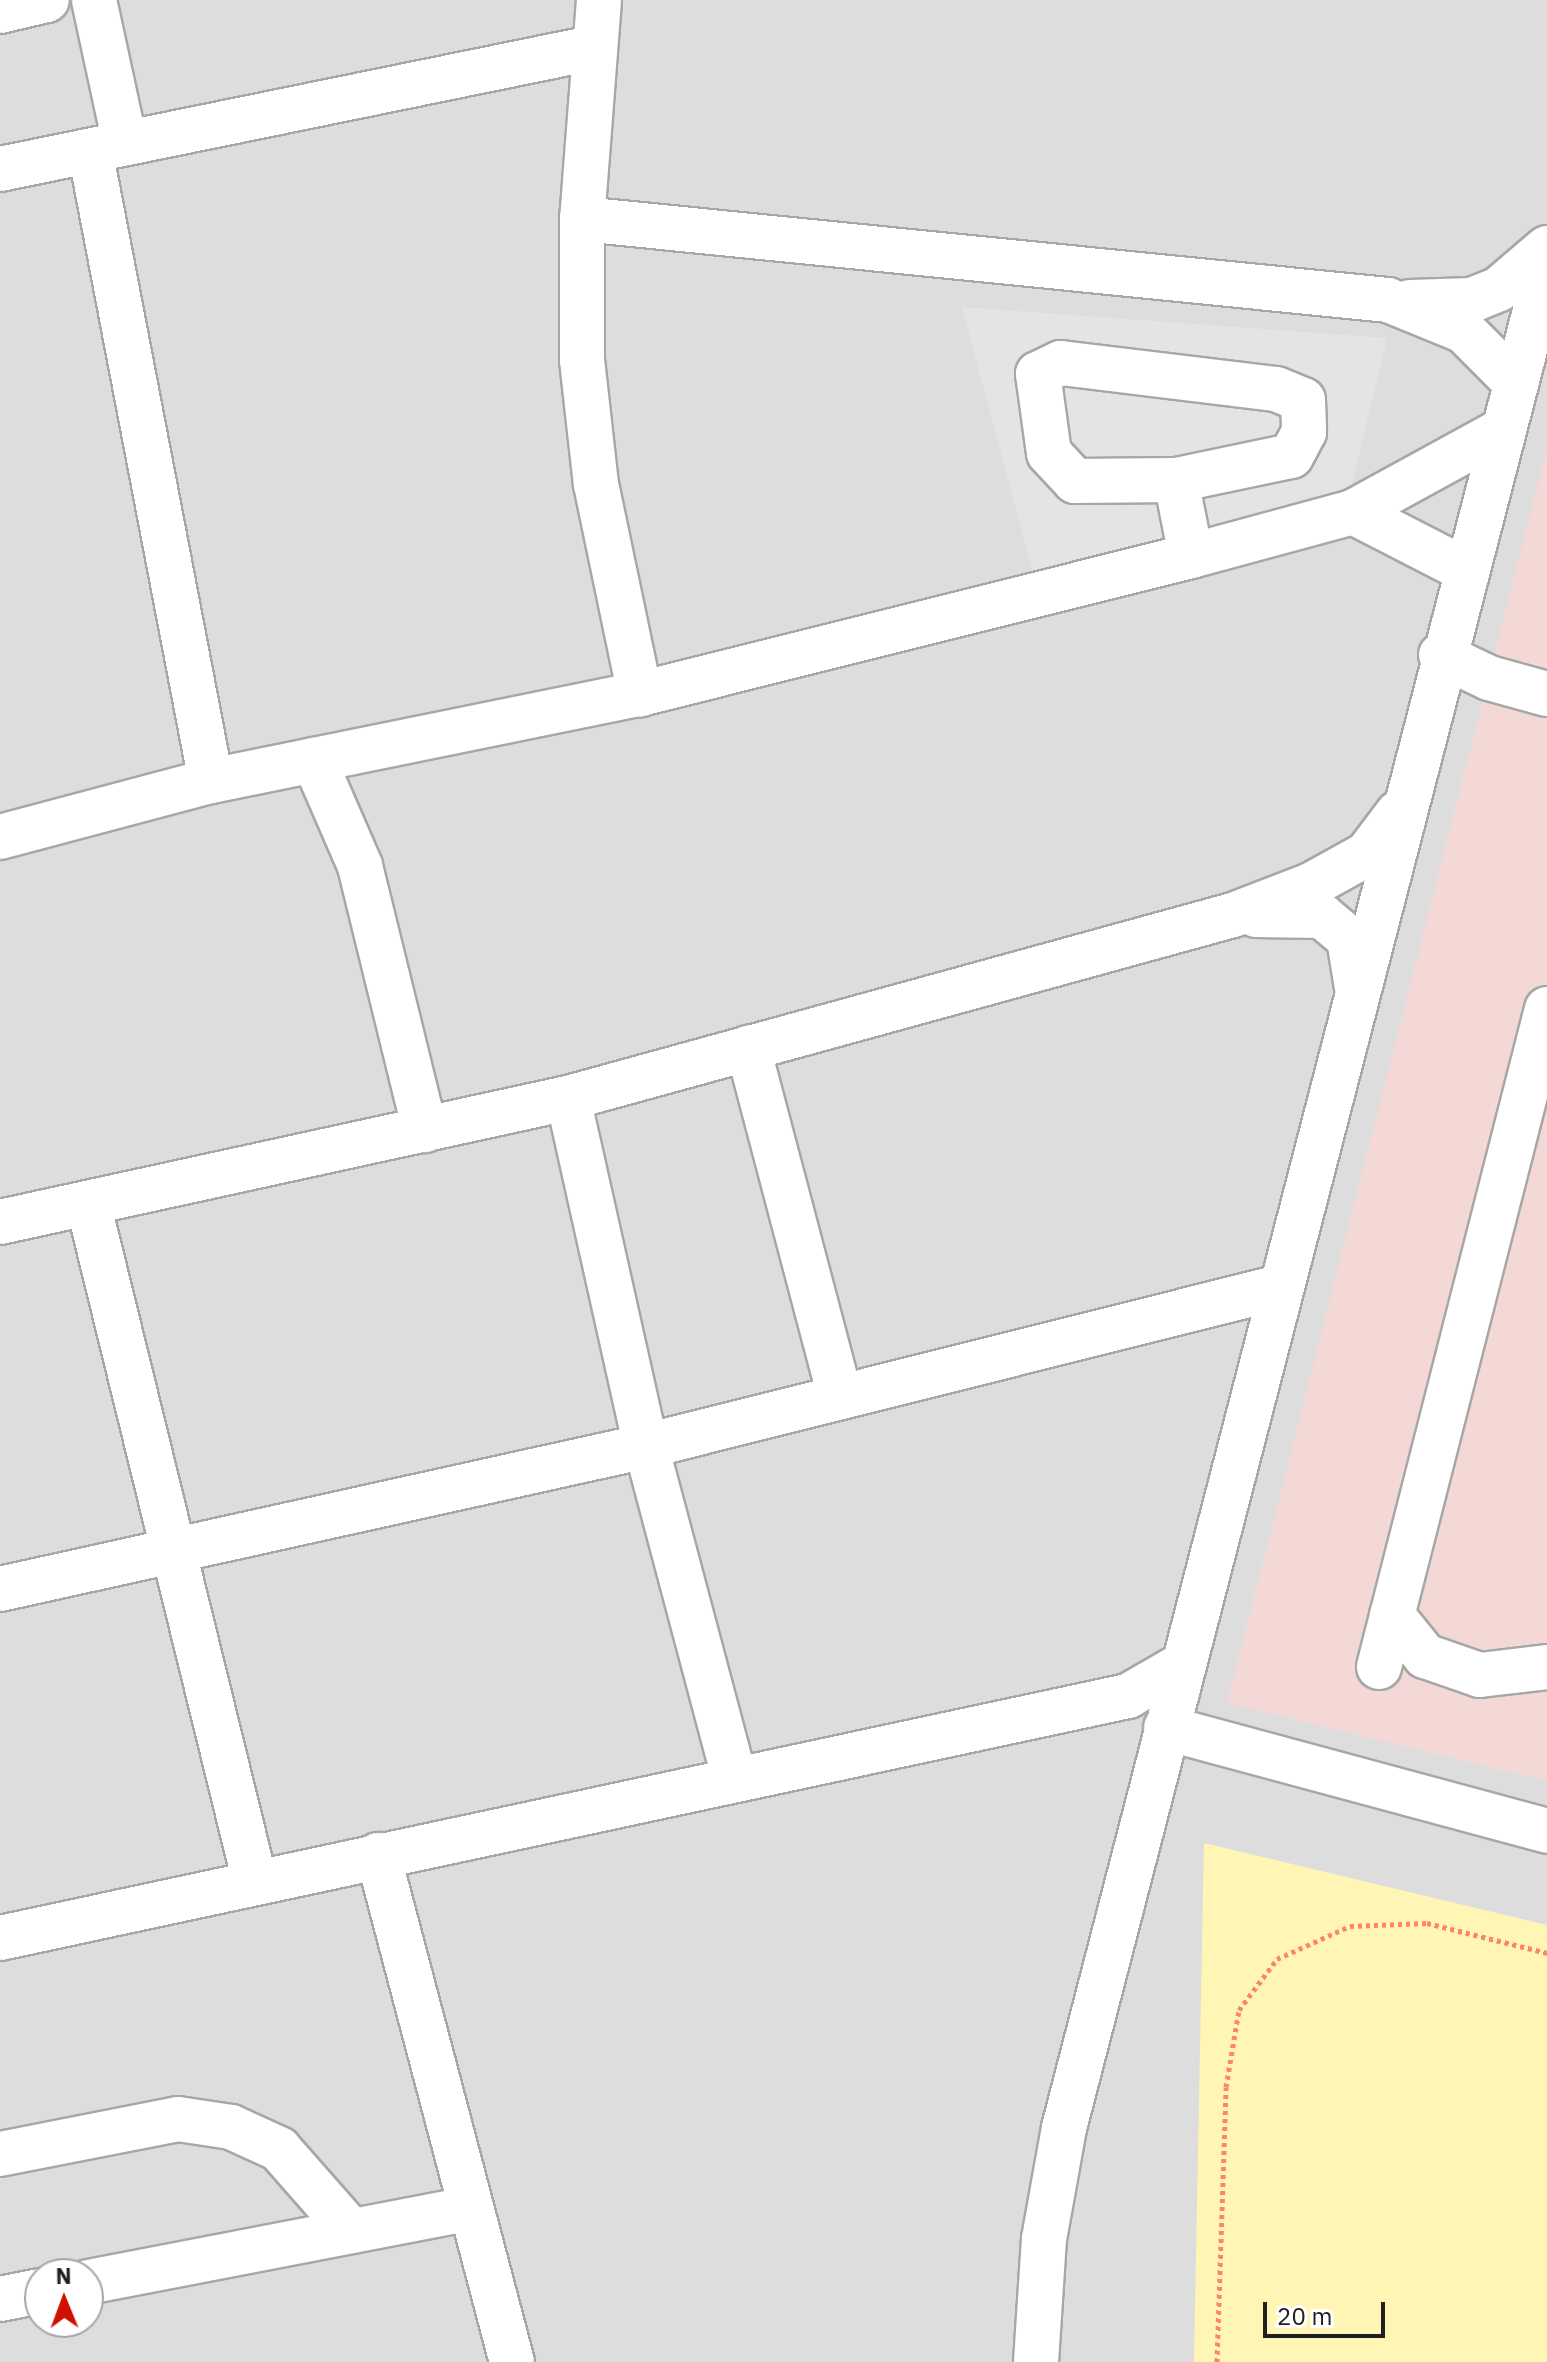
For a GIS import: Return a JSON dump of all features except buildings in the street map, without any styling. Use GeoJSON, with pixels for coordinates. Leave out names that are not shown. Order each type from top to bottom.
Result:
{"type":"FeatureCollection","features":[{"type":"Feature","properties":{"kind":"street"},"geometry":{"type":"LineString","coordinates":[[0,11],[47,0]]}},
{"type":"Feature","properties":{"kind":"street"},"geometry":{"type":"LineString","coordinates":[[94,0],[108,146],[211,781]]}},
{"type":"Feature","properties":{"kind":"street"},"geometry":{"type":"LineString","coordinates":[[599,0],[592,48],[582,219],[582,360],[596,484],[640,694]]}},
{"type":"Feature","properties":{"kind":"street"},"geometry":{"type":"LineString","coordinates":[[0,169],[592,48]]}},
{"type":"Feature","properties":{"kind":"street"},"geometry":{"type":"LineString","coordinates":[[582,219],[1388,300],[1472,300],[1499,289],[1547,248]]}},
{"type":"Feature","properties":{"kind":"street"},"geometry":{"type":"LineString","coordinates":[[1036,2362],[1044,2239],[1064,2128],[1407,802],[1441,655],[1547,265]]}},
{"type":"Feature","properties":{"kind":"street"},"geometry":{"type":"LineString","coordinates":[[1388,300],[1464,331],[1516,383]]}},
{"type":"Feature","properties":{"kind":"street"},"geometry":{"type":"LineString","coordinates":[[1061,363],[1276,389],[1303,400],[1304,432],[1291,456],[1176,480],[1075,481],[1049,453],[1038,374],[1061,363]]}},
{"type":"Feature","properties":{"kind":"street"},"geometry":{"type":"LineString","coordinates":[[0,837],[211,781],[640,694],[1191,556],[1353,512],[1503,430]]}},
{"type":"Feature","properties":{"kind":"street"},"geometry":{"type":"LineString","coordinates":[[1176,480],[1191,556]]}},
{"type":"Feature","properties":{"kind":"street"},"geometry":{"type":"LineString","coordinates":[[1353,512],[1464,569]]}},
{"type":"Feature","properties":{"kind":"street"},"geometry":{"type":"LineString","coordinates":[[1441,655],[1489,678],[1547,694]]}},
{"type":"Feature","properties":{"kind":"street"},"geometry":{"type":"LineString","coordinates":[[314,760],[360,866],[425,1130]]}},
{"type":"Feature","properties":{"kind":"street"},"geometry":{"type":"LineString","coordinates":[[0,1222],[568,1098],[1233,915],[1311,885],[1367,854],[1407,802]]}},
{"type":"Feature","properties":{"kind":"street"},"geometry":{"type":"LineString","coordinates":[[1233,915],[1322,916],[1349,939],[1357,991]]}},
{"type":"Feature","properties":{"kind":"street"},"geometry":{"type":"LineString","coordinates":[[1379,1667],[1547,1009]]}},
{"type":"Feature","properties":{"kind":"street"},"geometry":{"type":"LineString","coordinates":[[748,1048],[840,1397]]}},
{"type":"Feature","properties":{"kind":"street"},"geometry":{"type":"LineString","coordinates":[[568,1098],[646,1446],[734,1777]]}},
{"type":"Feature","properties":{"kind":"street"},"geometry":{"type":"LineString","coordinates":[[88,1203],[171,1551],[255,1882]]}},
{"type":"Feature","properties":{"kind":"street"},"geometry":{"type":"LineString","coordinates":[[0,1589],[646,1446],[1280,1287]]}},
{"type":"Feature","properties":{"kind":"street"},"geometry":{"type":"LineString","coordinates":[[1392,1615],[1425,1656],[1480,1675],[1547,1667]]}},
{"type":"Feature","properties":{"kind":"street"},"geometry":{"type":"LineString","coordinates":[[1,1935],[1093,1702],[1146,1688],[1182,1665]]}},
{"type":"Feature","properties":{"kind":"street"},"geometry":{"type":"LineString","coordinates":[[1093,1702],[1164,1737],[1547,1831]]}},
{"type":"Feature","properties":{"kind":"street"},"geometry":{"type":"LineString","coordinates":[[378,1855],[512,2362]]}},
{"type":"Feature","properties":{"kind":"street"},"geometry":{"type":"LineString","coordinates":[[0,2154],[178,2119],[231,2127],[279,2149],[351,2231]]}},
{"type":"Feature","properties":{"kind":"street"},"geometry":{"type":"LineString","coordinates":[[104,2279],[471,2208]]}},
{"type":"Feature","properties":{"kind":"street"},"geometry":{"type":"LineString","coordinates":[[0,2299],[24,2294]]}},
{"type":"Feature","properties":{"kind":"path"},"geometry":{"type":"LineString","coordinates":[[1217,2362],[1226,2087],[1239,2010],[1277,1959],[1350,1926],[1427,1923],[1547,1953]]}},
{"type":"Feature","properties":{"kind":"shaded area"},"geometry":{"type":"Polygon","coordinates":[[[0,0],[1547,0],[1547,2362],[0,2362],[0,0]]]}},
{"type":"Feature","properties":{"kind":"shaded area"},"geometry":{"type":"Polygon","coordinates":[[[962,307],[1387,338],[1351,489],[1033,573],[962,307]]]}},
{"type":"Feature","properties":{"kind":"shaded area"},"geometry":{"type":"Polygon","coordinates":[[[1547,448],[1547,1781],[1227,1703],[1547,448]]]}},
{"type":"Feature","properties":{"kind":"sand"},"geometry":{"type":"Polygon","coordinates":[[[1204,1843],[1547,1925],[1547,2362],[1194,2362],[1204,1843]]]}}]}
